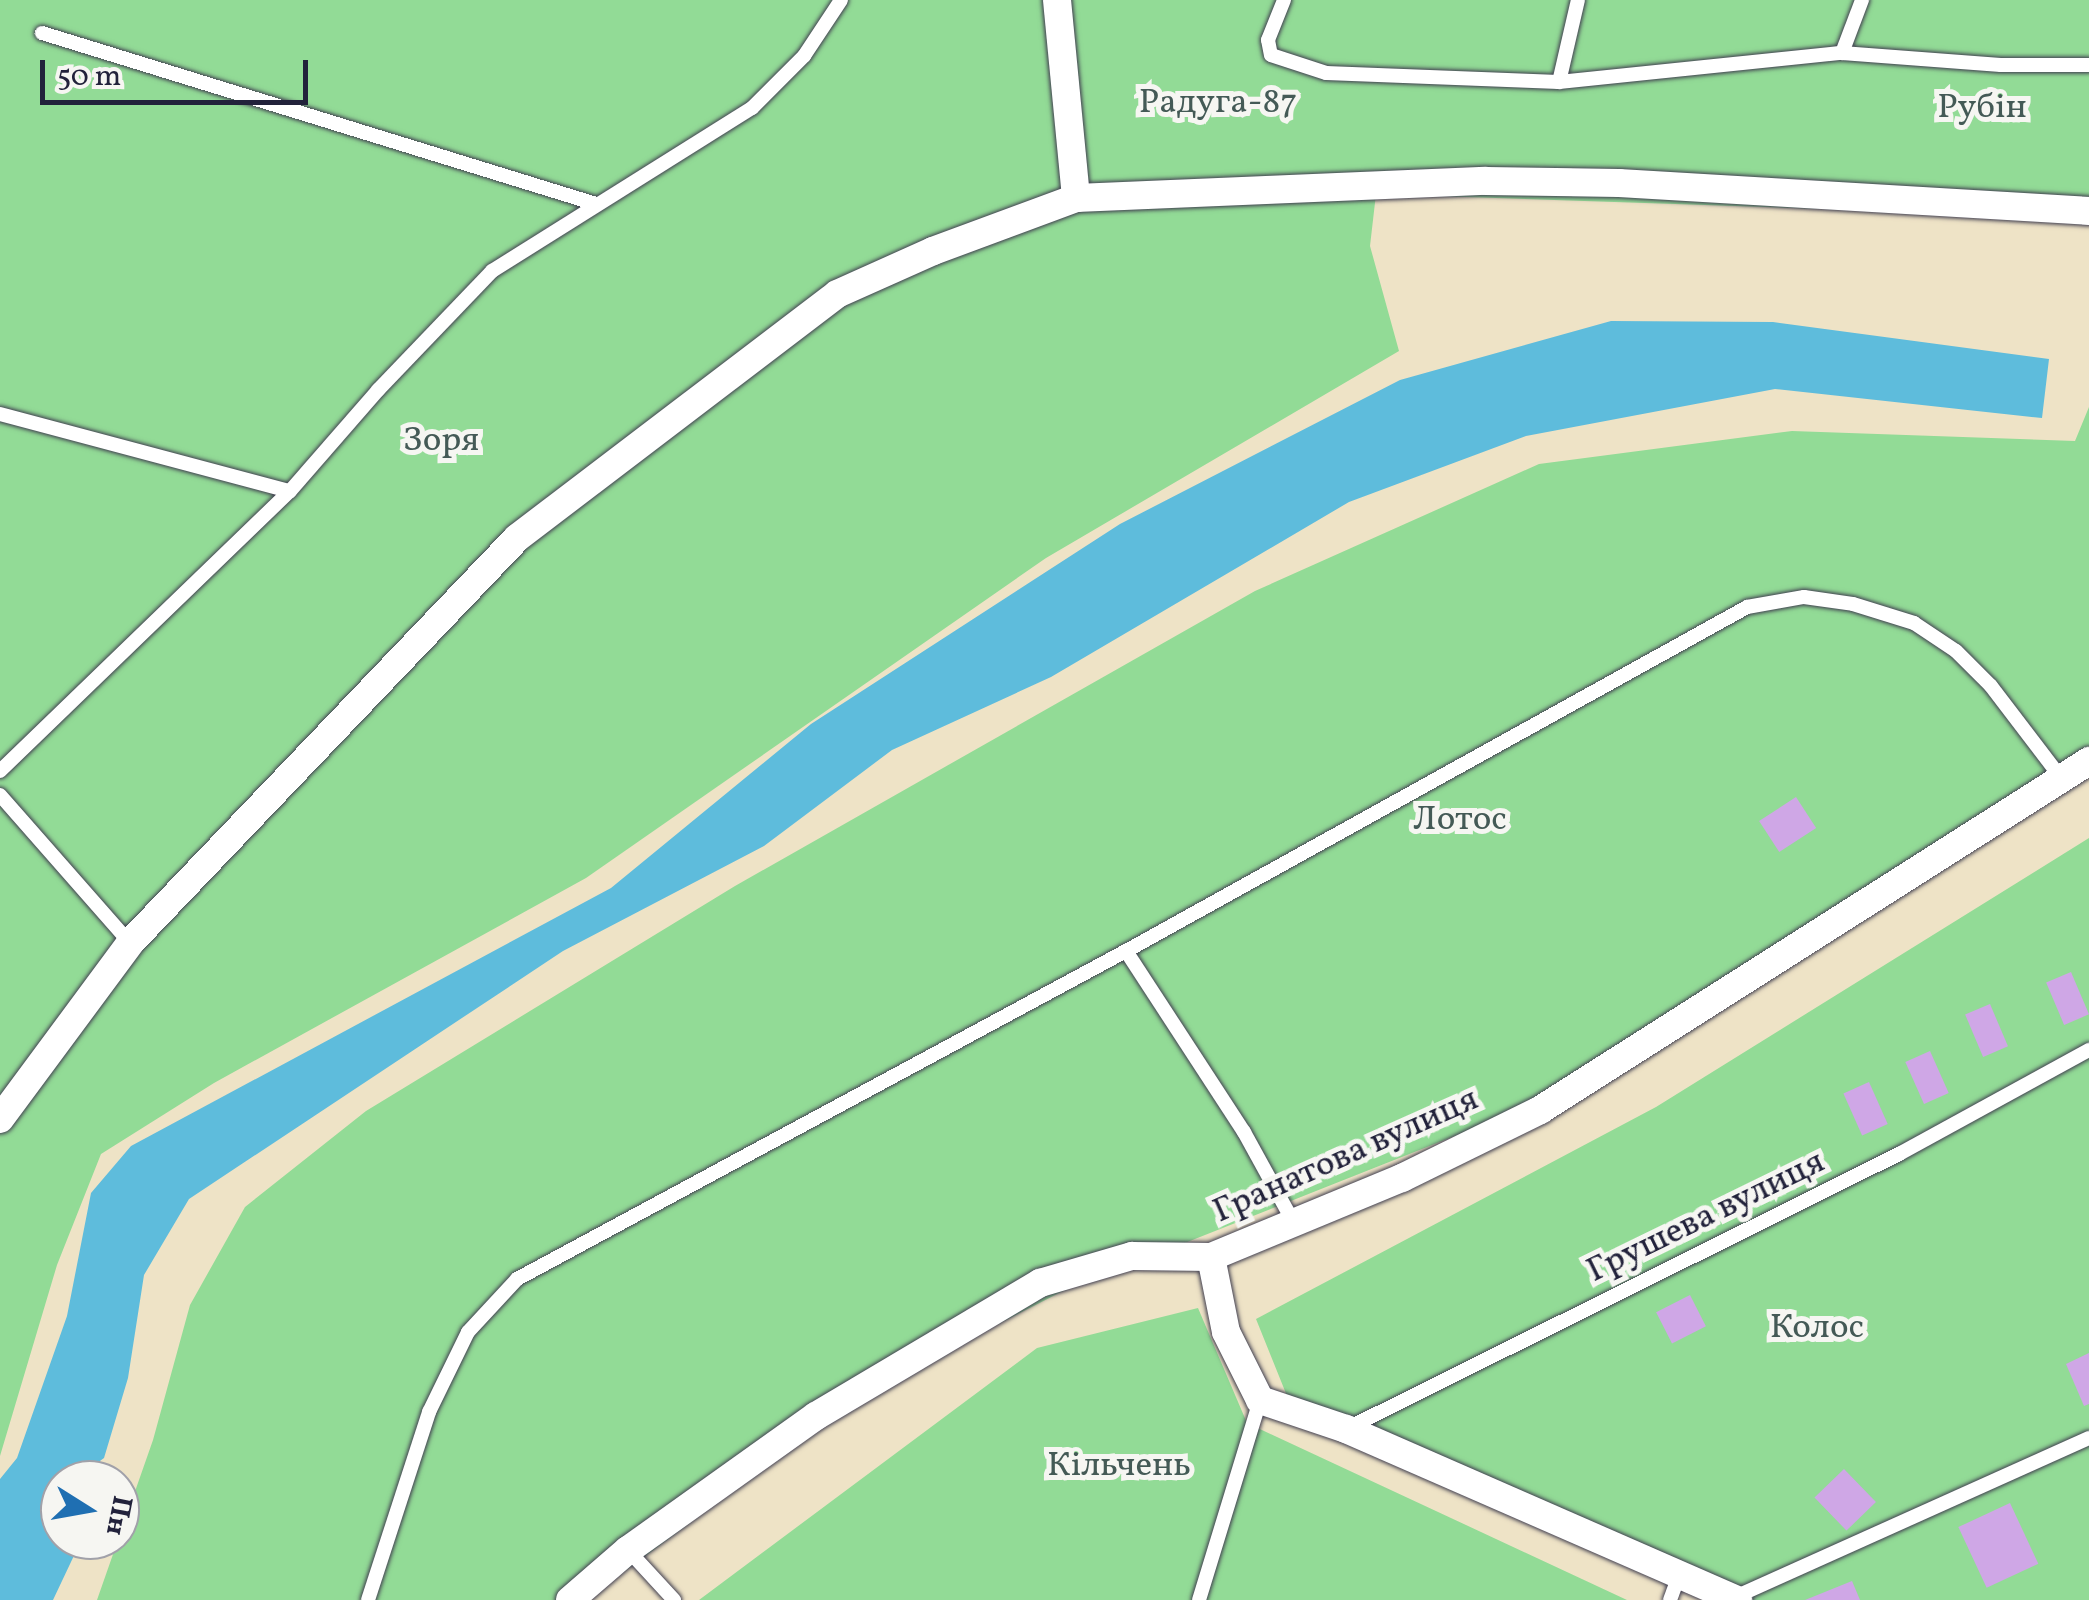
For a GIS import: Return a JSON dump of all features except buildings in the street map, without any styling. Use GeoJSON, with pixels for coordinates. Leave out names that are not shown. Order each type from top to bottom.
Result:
{"type":"FeatureCollection","features":[{"type":"Feature","properties":{"kind":"street"},"geometry":{"type":"LineString","coordinates":[[1057,0],[1076,198]]}},
{"type":"Feature","properties":{"kind":"street"},"geometry":{"type":"LineString","coordinates":[[0,1119],[130,943],[517,538],[837,294],[933,250],[1076,198],[1486,181],[1619,183],[2089,211]]}},
{"type":"Feature","properties":{"kind":"street","name":"Гранатова вулиця"},"geometry":{"type":"LineString","coordinates":[[570,1600],[628,1550],[816,1416],[1040,1283],[1132,1256],[1211,1257],[1402,1178],[1540,1110],[2089,761]]}},
{"type":"Feature","properties":{"kind":"street"},"geometry":{"type":"LineString","coordinates":[[1211,1257],[1226,1332],[1260,1400],[1346,1429],[1675,1587],[1737,1599]]}},
{"type":"Feature","properties":{"kind":"lane"},"geometry":{"type":"LineString","coordinates":[[0,771],[290,491],[378,390],[492,270],[752,108],[804,56],[841,0]]}},
{"type":"Feature","properties":{"kind":"lane"},"geometry":{"type":"LineString","coordinates":[[1284,0],[1268,40],[1271,56],[1326,73],[1559,82],[1842,52],[2000,65],[2089,65]]}},
{"type":"Feature","properties":{"kind":"lane"},"geometry":{"type":"LineString","coordinates":[[1559,82],[1578,0]]}},
{"type":"Feature","properties":{"kind":"lane"},"geometry":{"type":"LineString","coordinates":[[1842,52],[1862,0]]}},
{"type":"Feature","properties":{"kind":"lane"},"geometry":{"type":"LineString","coordinates":[[42,33],[593,204]]}},
{"type":"Feature","properties":{"kind":"lane"},"geometry":{"type":"LineString","coordinates":[[0,414],[290,491]]}},
{"type":"Feature","properties":{"kind":"lane"},"geometry":{"type":"LineString","coordinates":[[368,1600],[437,1396],[468,1332],[518,1279],[1126,950],[1747,607],[1804,597],[1852,604],[1914,623],[1956,651],[1991,686],[2062,778]]}},
{"type":"Feature","properties":{"kind":"lane"},"geometry":{"type":"LineString","coordinates":[[0,794],[130,943]]}},
{"type":"Feature","properties":{"kind":"lane"},"geometry":{"type":"LineString","coordinates":[[1126,950],[1244,1132],[1294,1221]]}},
{"type":"Feature","properties":{"kind":"lane","name":"Грушева вулиця"},"geometry":{"type":"LineString","coordinates":[[1346,1429],[1900,1154],[2089,1050]]}},
{"type":"Feature","properties":{"kind":"lane"},"geometry":{"type":"LineString","coordinates":[[1199,1600],[1260,1400]]}},
{"type":"Feature","properties":{"kind":"lane"},"geometry":{"type":"LineString","coordinates":[[1737,1599],[2089,1438]]}},
{"type":"Feature","properties":{"kind":"lane"},"geometry":{"type":"LineString","coordinates":[[628,1550],[674,1600]]}},
{"type":"Feature","properties":{"kind":"green space","name":"Зоря"},"geometry":{"type":"Polygon","coordinates":[[[0,0],[2089,0],[2089,218],[1376,194],[1370,246],[1399,351],[1046,558],[586,878],[214,1083],[101,1154],[57,1265],[0,1456],[0,0]]]}},
{"type":"Feature","properties":{"kind":"green space","name":"Лотос"},"geometry":{"type":"Polygon","coordinates":[[[2089,407],[2089,777],[1596,1080],[1061,1292],[871,1389],[586,1600],[97,1600],[111,1560],[140,1560],[140,1477],[190,1305],[245,1207],[366,1111],[735,886],[1255,591],[1539,464],[1792,431],[2075,441],[2089,407]]]}},
{"type":"Feature","properties":{"kind":"green space","name":"Колос"},"geometry":{"type":"Polygon","coordinates":[[[2089,838],[2089,1600],[1714,1600],[1287,1396],[1256,1319],[1656,1107],[2089,838]]]}},
{"type":"Feature","properties":{"kind":"green space","name":"Кільчень"},"geometry":{"type":"Polygon","coordinates":[[[1198,1308],[1247,1423],[1627,1600],[699,1600],[1037,1348],[1198,1308]]]}},
{"type":"Feature","properties":{"kind":"water"},"geometry":{"type":"Polygon","coordinates":[[[1611,321],[1773,322],[2049,359],[2042,418],[1775,389],[1526,436],[1349,502],[1051,677],[892,750],[764,846],[563,951],[189,1199],[144,1275],[128,1378],[104,1458],[40,1460],[40,1560],[72,1560],[53,1600],[0,1600],[0,1479],[17,1458],[67,1316],[91,1193],[131,1146],[611,888],[811,724],[1120,524],[1400,380],[1611,321]]]}},
{"type":"Feature","properties":{"kind":"park label","name":"Радуга-87"},"geometry":{"type":"Point","coordinates":[1218,103]}},
{"type":"Feature","properties":{"kind":"park label","name":"Рубін"},"geometry":{"type":"Point","coordinates":[1982,108]}}]}
